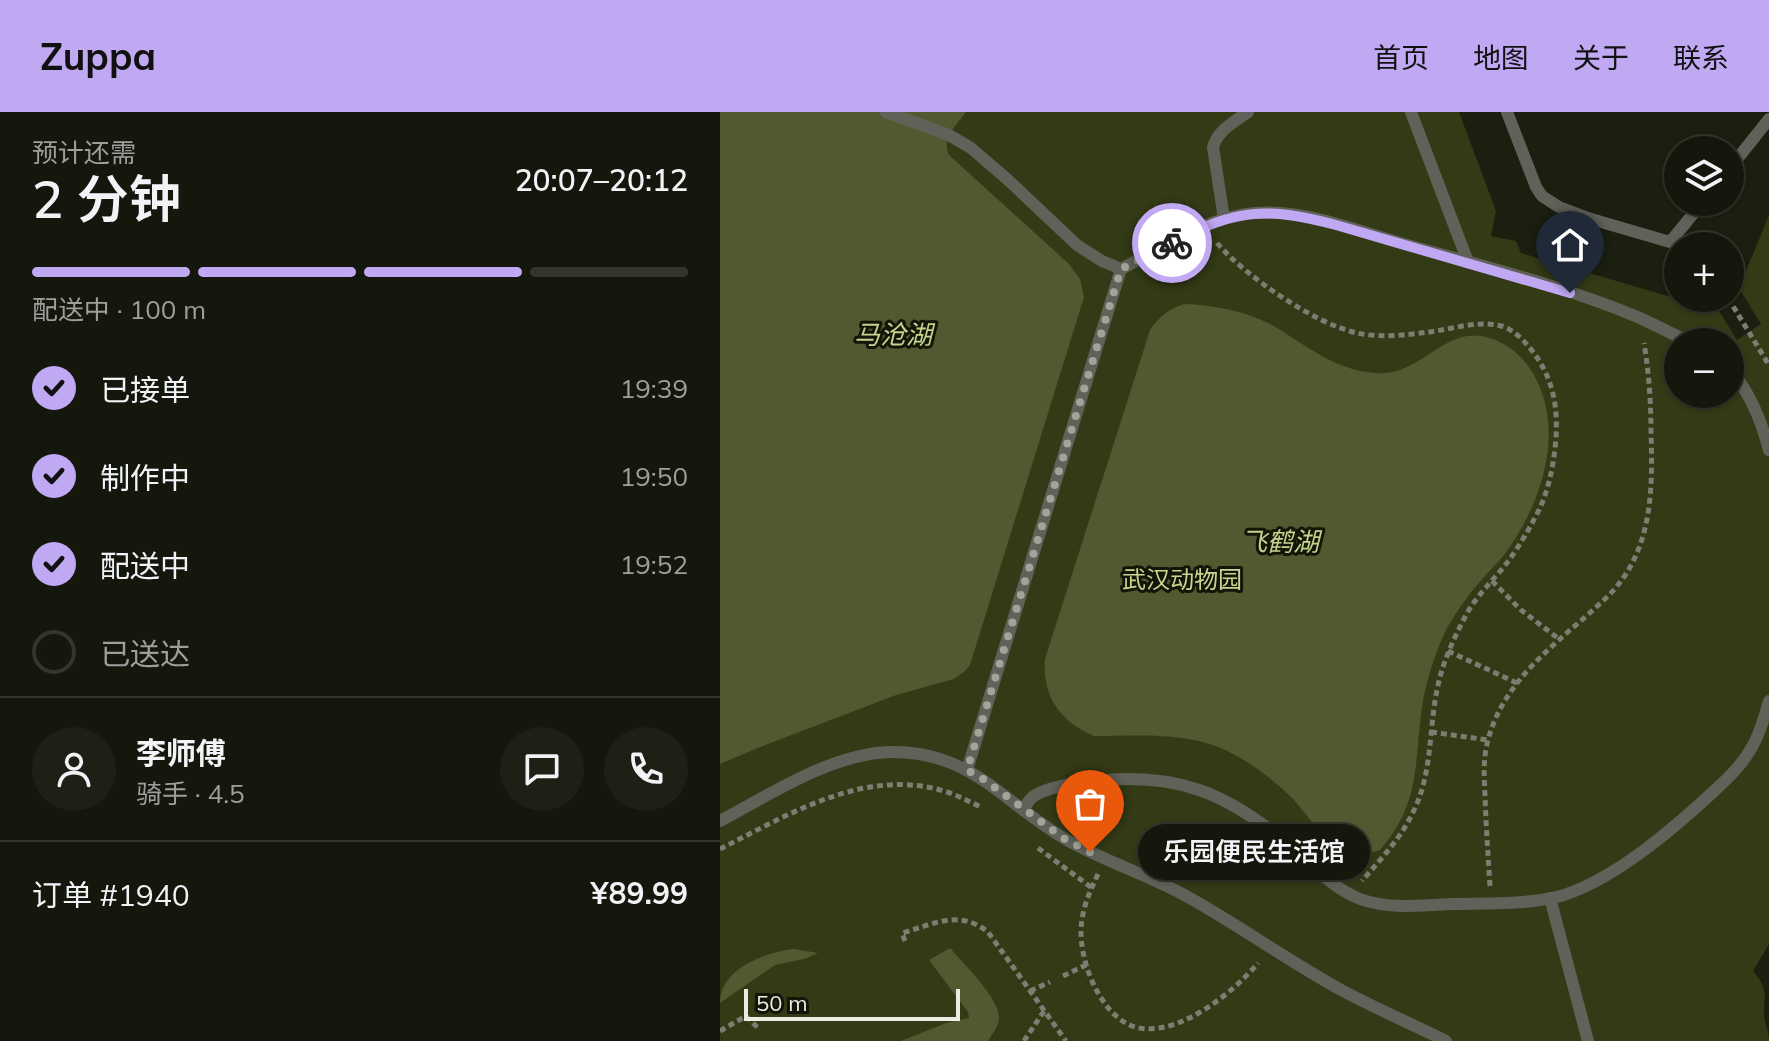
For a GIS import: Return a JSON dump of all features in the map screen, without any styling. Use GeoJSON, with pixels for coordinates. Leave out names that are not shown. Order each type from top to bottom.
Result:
{"type":"FeatureCollection","features":[{"type":"Feature","properties":{"kind":"lane"},"geometry":{"type":"LineString","coordinates":[[886,112],[949,135],[971,148],[1077,245],[1121,269]]}},
{"type":"Feature","properties":{"kind":"lane"},"geometry":{"type":"LineString","coordinates":[[1224,219],[1213,147],[1227,126],[1248,112]]}},
{"type":"Feature","properties":{"kind":"lane"},"geometry":{"type":"LineString","coordinates":[[1411,112],[1468,262]]}},
{"type":"Feature","properties":{"kind":"lane"},"geometry":{"type":"LineString","coordinates":[[1507,112],[1536,187],[1542,196],[1559,207],[1670,242],[1691,216]]}},
{"type":"Feature","properties":{"kind":"lane"},"geometry":{"type":"LineString","coordinates":[[1744,150],[1769,119]]}},
{"type":"Feature","properties":{"kind":"lane"},"geometry":{"type":"LineString","coordinates":[[967,770],[1121,269],[1203,227],[1235,216],[1269,212],[1309,218],[1468,262],[1570,293],[1664,330]]}},
{"type":"Feature","properties":{"kind":"lane"},"geometry":{"type":"LineString","coordinates":[[1744,388],[1762,421],[1769,448]]}},
{"type":"Feature","properties":{"kind":"lane"},"geometry":{"type":"LineString","coordinates":[[1023,810],[1039,794],[1079,783],[1135,779],[1171,782],[1212,794],[1250,815],[1323,876],[1350,894],[1371,902],[1425,905],[1550,898],[1588,885],[1613,871],[1693,810],[1728,778],[1750,750],[1769,701]]}},
{"type":"Feature","properties":{"kind":"lane"},"geometry":{"type":"LineString","coordinates":[[720,821],[804,777],[850,758],[892,752],[945,760],[996,789],[1065,839],[1177,891],[1343,990],[1446,1041]]}},
{"type":"Feature","properties":{"kind":"lane"},"geometry":{"type":"LineString","coordinates":[[1550,898],[1588,1041]]}},
{"type":"Feature","properties":{"kind":"path"},"geometry":{"type":"LineString","coordinates":[[1203,227],[1230,259],[1252,276],[1339,329],[1383,335],[1484,324],[1502,327],[1529,346],[1553,388],[1557,413],[1555,456],[1541,506],[1519,546],[1467,613],[1448,651],[1437,690],[1428,761],[1417,806],[1397,843],[1350,894]]}},
{"type":"Feature","properties":{"kind":"path"},"geometry":{"type":"LineString","coordinates":[[1737,312],[1769,365]]}},
{"type":"Feature","properties":{"kind":"path"},"geometry":{"type":"LineString","coordinates":[[1491,902],[1484,772],[1488,740],[1503,702],[1559,639],[1608,596],[1627,574],[1648,520],[1652,489],[1650,382],[1639,318]]}},
{"type":"Feature","properties":{"kind":"path"},"geometry":{"type":"LineString","coordinates":[[1492,581],[1521,610],[1559,639]]}},
{"type":"Feature","properties":{"kind":"path"},"geometry":{"type":"LineString","coordinates":[[1448,651],[1517,683]]}},
{"type":"Feature","properties":{"kind":"path"},"geometry":{"type":"LineString","coordinates":[[1431,732],[1488,740]]}},
{"type":"Feature","properties":{"kind":"path"},"geometry":{"type":"LineString","coordinates":[[720,849],[807,805],[860,788],[916,786],[945,791],[982,807]]}},
{"type":"Feature","properties":{"kind":"path"},"geometry":{"type":"LineString","coordinates":[[1035,846],[1092,888]]}},
{"type":"Feature","properties":{"kind":"path"},"geometry":{"type":"LineString","coordinates":[[1104,858],[1081,922],[1080,938],[1086,965],[1100,995],[1117,1016],[1131,1026],[1158,1029],[1187,1020],[1212,1006],[1256,965],[1269,946]]}},
{"type":"Feature","properties":{"kind":"path"},"geometry":{"type":"LineString","coordinates":[[905,941],[902,933],[943,921],[970,920],[988,932],[1066,1041]]}},
{"type":"Feature","properties":{"kind":"path"},"geometry":{"type":"LineString","coordinates":[[1063,976],[1086,965]]}},
{"type":"Feature","properties":{"kind":"path"},"geometry":{"type":"LineString","coordinates":[[1030,991],[1050,982]]}},
{"type":"Feature","properties":{"kind":"path"},"geometry":{"type":"LineString","coordinates":[[1024,1041],[1044,1011]]}},
{"type":"Feature","properties":{"kind":"path"},"geometry":{"type":"LineString","coordinates":[[720,1031],[746,1016],[760,1030]]}},
{"type":"Feature","properties":{"kind":"green space","name":"武汉动物园"},"geometry":{"type":"Polygon","coordinates":[[[720,112],[952,112],[958,122],[966,112],[1459,112],[1496,211],[1491,236],[1516,241],[1521,253],[1664,295],[1664,312],[1720,312],[1730,328],[1664,328],[1664,408],[1744,408],[1744,335],[1761,324],[1744,296],[1744,276],[1769,215],[1769,944],[1753,971],[1764,992],[1764,1017],[1769,1041],[720,1041],[720,112]]]}},
{"type":"Feature","properties":{"kind":"water","name":"马沧湖"},"geometry":{"type":"Polygon","coordinates":[[[720,112],[966,112],[948,138],[949,155],[1069,264],[1080,279],[1084,297],[970,665],[954,679],[896,695],[720,764],[720,112]]]}},
{"type":"Feature","properties":{"kind":"water","name":"飞鹤湖"},"geometry":{"type":"Polygon","coordinates":[[[1184,304],[1220,308],[1256,318],[1336,363],[1376,373],[1405,368],[1442,346],[1467,336],[1490,338],[1514,351],[1526,364],[1536,379],[1544,401],[1548,447],[1538,493],[1517,536],[1467,597],[1437,650],[1424,698],[1409,799],[1403,816],[1380,850],[1355,854],[1338,847],[1279,786],[1233,754],[1183,738],[1094,736],[1063,715],[1050,696],[1045,659],[1150,330],[1165,314],[1184,304]]]}},
{"type":"Feature","properties":{"kind":"water"},"geometry":{"type":"Polygon","coordinates":[[[950,948],[993,1001],[998,1010],[997,1027],[988,1041],[901,1041],[946,1023],[969,1018],[968,1012],[929,960],[950,948]]]}},
{"type":"Feature","properties":{"kind":"water"},"geometry":{"type":"Polygon","coordinates":[[[794,949],[818,953],[775,965],[720,1003],[727,981],[746,964],[794,949]]]}},
{"type":"Feature","properties":{"kind":"way so far"},"geometry":{"type":"LineString","coordinates":[[1090,852],[1065,839],[967,770],[1121,269],[1172,243]]}},
{"type":"Feature","properties":{"kind":"place","name":"乐园便民生活馆"},"geometry":{"type":"Point","coordinates":[1090,852]}},
{"type":"Feature","properties":{"kind":"route"},"geometry":{"type":"LineString","coordinates":[[1172,243],[1224,219],[1269,212],[1336,225],[1570,293]]}}]}
